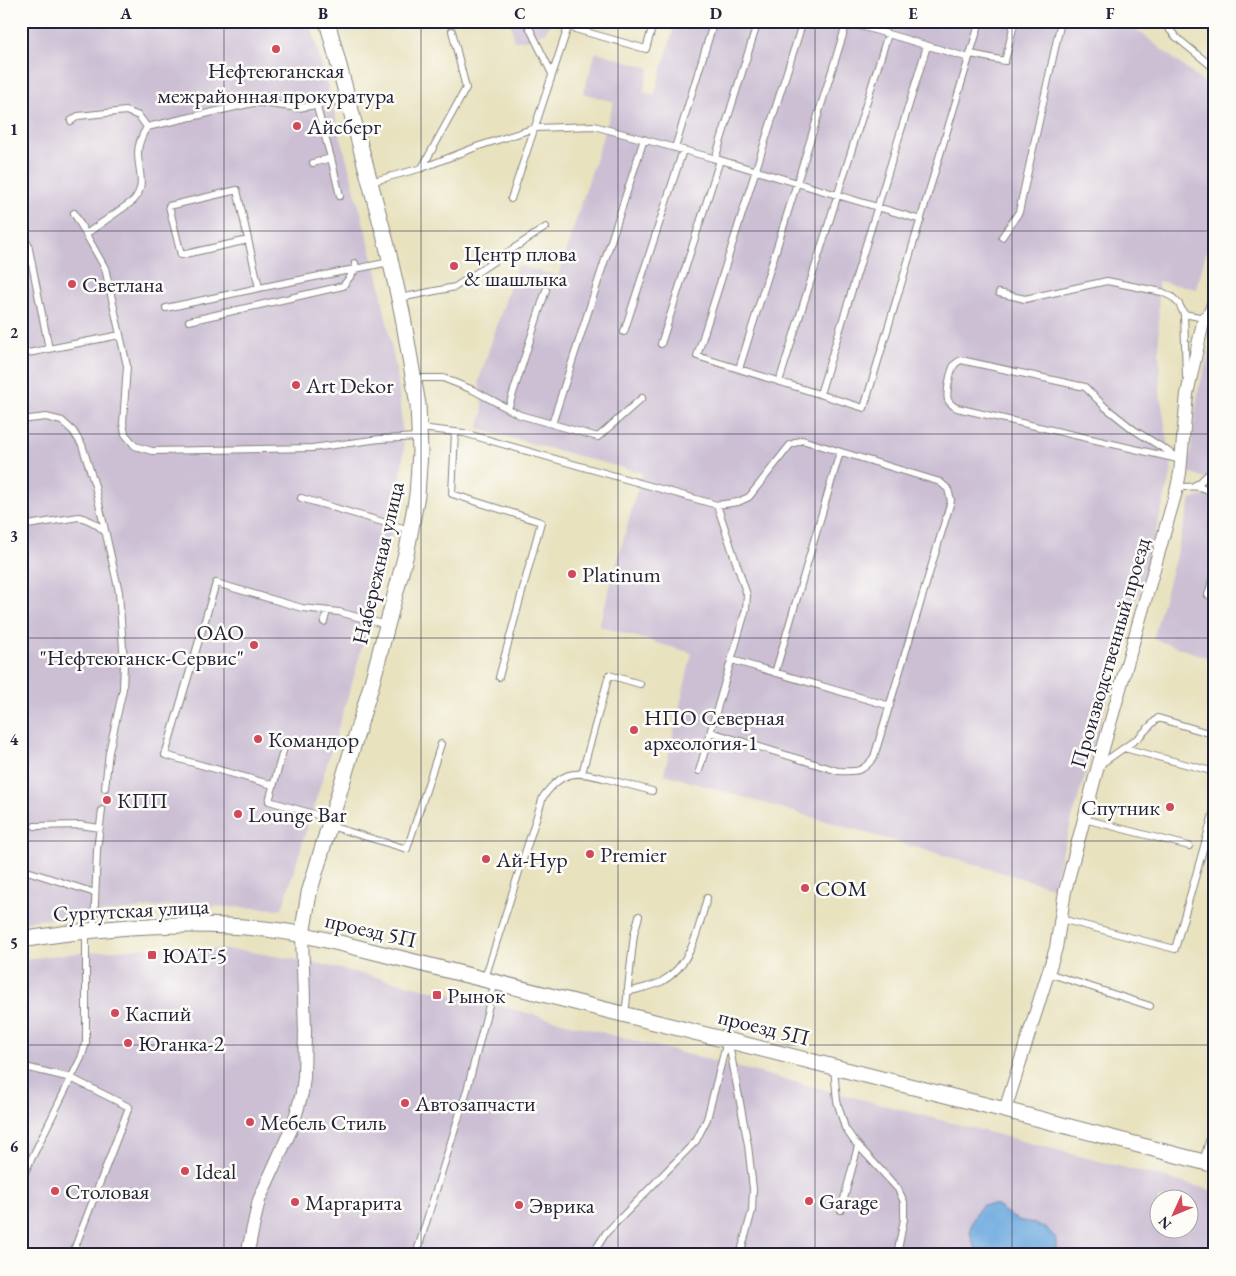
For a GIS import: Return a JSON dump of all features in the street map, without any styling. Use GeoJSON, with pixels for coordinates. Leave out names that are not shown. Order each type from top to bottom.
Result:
{"type":"FeatureCollection","features":[{"type":"Feature","properties":{"kind":"street","name":"Набережная улица"},"geometry":{"type":"LineString","coordinates":[[302,935],[309,893],[388,626],[412,530],[420,472],[420,433],[414,378],[398,298],[370,182],[327,21]]}},
{"type":"Feature","properties":{"kind":"street","name":"Производственный проезд"},"geometry":{"type":"LineString","coordinates":[[1005,1110],[1056,948],[1066,890],[1098,766],[1177,488],[1182,460],[1187,394],[1204,318]]}},
{"type":"Feature","properties":{"kind":"street","name":"Сургутская улица"},"geometry":{"type":"LineString","coordinates":[[21,940],[90,931],[161,925],[262,929],[302,935]]}},
{"type":"Feature","properties":{"kind":"street","name":"проезд 5П"},"geometry":{"type":"LineString","coordinates":[[302,935],[834,1066],[1209,1163]]}},
{"type":"Feature","properties":{"kind":"street"},"geometry":{"type":"LineString","coordinates":[[247,1255],[260,1200],[293,1125],[302,1093],[304,1032],[302,935]]}},
{"type":"Feature","properties":{"kind":"lane"},"geometry":{"type":"LineString","coordinates":[[529,21],[528,26],[552,74]]}},
{"type":"Feature","properties":{"kind":"lane"},"geometry":{"type":"LineString","coordinates":[[511,199],[569,24],[646,49],[654,21]]}},
{"type":"Feature","properties":{"kind":"lane"},"geometry":{"type":"LineString","coordinates":[[675,148],[714,21]]}},
{"type":"Feature","properties":{"kind":"lane"},"geometry":{"type":"LineString","coordinates":[[661,344],[758,21]]}},
{"type":"Feature","properties":{"kind":"lane"},"geometry":{"type":"LineString","coordinates":[[803,21],[697,356],[864,408],[980,21]]}},
{"type":"Feature","properties":{"kind":"lane"},"geometry":{"type":"LineString","coordinates":[[1002,237],[1019,212],[1061,21]]}},
{"type":"Feature","properties":{"kind":"lane"},"geometry":{"type":"LineString","coordinates":[[1162,21],[1176,37],[1215,69]]}},
{"type":"Feature","properties":{"kind":"lane"},"geometry":{"type":"LineString","coordinates":[[739,369],[845,22],[927,46],[970,56],[1005,61],[1014,24]]}},
{"type":"Feature","properties":{"kind":"lane"},"geometry":{"type":"LineString","coordinates":[[422,168],[466,88],[452,31]]}},
{"type":"Feature","properties":{"kind":"lane"},"geometry":{"type":"LineString","coordinates":[[780,382],[888,34]]}},
{"type":"Feature","properties":{"kind":"lane"},"geometry":{"type":"LineString","coordinates":[[820,394],[927,46]]}},
{"type":"Feature","properties":{"kind":"lane"},"geometry":{"type":"LineString","coordinates":[[86,234],[133,201],[139,194],[142,185],[138,152],[140,138],[147,127],[253,103],[299,108],[348,98]]}},
{"type":"Feature","properties":{"kind":"lane"},"geometry":{"type":"LineString","coordinates":[[316,104],[340,196]]}},
{"type":"Feature","properties":{"kind":"lane"},"geometry":{"type":"LineString","coordinates":[[71,121],[78,116],[126,111],[139,116],[147,127]]}},
{"type":"Feature","properties":{"kind":"lane"},"geometry":{"type":"LineString","coordinates":[[370,182],[422,168],[478,146],[535,128],[594,126],[717,159],[921,220]]}},
{"type":"Feature","properties":{"kind":"lane"},"geometry":{"type":"LineString","coordinates":[[552,424],[644,139]]}},
{"type":"Feature","properties":{"kind":"lane"},"geometry":{"type":"LineString","coordinates":[[624,332],[683,150]]}},
{"type":"Feature","properties":{"kind":"lane"},"geometry":{"type":"LineString","coordinates":[[313,163],[331,158]]}},
{"type":"Feature","properties":{"kind":"lane"},"geometry":{"type":"LineString","coordinates":[[248,240],[181,255],[169,206],[237,190],[259,288]]}},
{"type":"Feature","properties":{"kind":"lane"},"geometry":{"type":"LineString","coordinates":[[74,213],[105,268],[127,366],[123,423],[125,434],[135,446],[144,450],[312,448],[420,433],[455,432],[717,505],[738,502],[750,497],[790,445],[802,440],[940,482],[948,489],[951,501],[874,757],[867,767],[853,771],[838,771],[712,732]]}},
{"type":"Feature","properties":{"kind":"lane"},"geometry":{"type":"LineString","coordinates":[[398,298],[456,287],[546,227]]}},
{"type":"Feature","properties":{"kind":"lane"},"geometry":{"type":"LineString","coordinates":[[28,244],[49,349]]}},
{"type":"Feature","properties":{"kind":"lane"},"geometry":{"type":"LineString","coordinates":[[166,308],[320,273],[390,262]]}},
{"type":"Feature","properties":{"kind":"lane"},"geometry":{"type":"LineString","coordinates":[[189,321],[343,286],[356,266]]}},
{"type":"Feature","properties":{"kind":"lane"},"geometry":{"type":"LineString","coordinates":[[999,292],[1025,299],[1107,281],[1162,292],[1172,297],[1179,304],[1184,314],[1187,394]]}},
{"type":"Feature","properties":{"kind":"lane"},"geometry":{"type":"LineString","coordinates":[[1184,314],[1204,318],[1210,306],[1215,287]]}},
{"type":"Feature","properties":{"kind":"lane"},"geometry":{"type":"LineString","coordinates":[[508,409],[546,290]]}},
{"type":"Feature","properties":{"kind":"lane"},"geometry":{"type":"LineString","coordinates":[[28,353],[120,335]]}},
{"type":"Feature","properties":{"kind":"lane"},"geometry":{"type":"LineString","coordinates":[[961,360],[1085,387],[1105,407],[1134,430],[1182,460],[952,406],[948,400],[947,393],[953,368],[961,360]]}},
{"type":"Feature","properties":{"kind":"lane"},"geometry":{"type":"LineString","coordinates":[[414,378],[443,378],[473,390],[520,415],[598,437],[642,398]]}},
{"type":"Feature","properties":{"kind":"lane"},"geometry":{"type":"LineString","coordinates":[[21,420],[46,417],[62,421],[73,431],[82,445],[95,486],[106,533],[119,592],[124,662],[123,689],[109,752],[105,788]]}},
{"type":"Feature","properties":{"kind":"lane"},"geometry":{"type":"LineString","coordinates":[[455,432],[452,494],[541,522],[499,677]]}},
{"type":"Feature","properties":{"kind":"lane"},"geometry":{"type":"LineString","coordinates":[[775,673],[840,452]]}},
{"type":"Feature","properties":{"kind":"lane"},"geometry":{"type":"LineString","coordinates":[[1177,488],[1195,485],[1208,474],[1215,471]]}},
{"type":"Feature","properties":{"kind":"lane"},"geometry":{"type":"LineString","coordinates":[[1195,485],[1207,489],[1215,496]]}},
{"type":"Feature","properties":{"kind":"lane"},"geometry":{"type":"LineString","coordinates":[[301,498],[412,530]]}},
{"type":"Feature","properties":{"kind":"lane"},"geometry":{"type":"LineString","coordinates":[[699,771],[712,732],[746,609],[747,595],[717,505]]}},
{"type":"Feature","properties":{"kind":"lane"},"geometry":{"type":"LineString","coordinates":[[21,526],[79,517],[87,518],[106,533]]}},
{"type":"Feature","properties":{"kind":"lane"},"geometry":{"type":"LineString","coordinates":[[1208,595],[1215,570]]}},
{"type":"Feature","properties":{"kind":"lane"},"geometry":{"type":"LineString","coordinates":[[273,786],[165,755],[216,583],[302,608],[327,611],[388,626]]}},
{"type":"Feature","properties":{"kind":"lane"},"geometry":{"type":"LineString","coordinates":[[324,622],[327,611]]}},
{"type":"Feature","properties":{"kind":"lane"},"geometry":{"type":"LineString","coordinates":[[732,660],[890,706]]}},
{"type":"Feature","properties":{"kind":"lane"},"geometry":{"type":"LineString","coordinates":[[582,773],[609,676],[640,684]]}},
{"type":"Feature","properties":{"kind":"lane"},"geometry":{"type":"LineString","coordinates":[[1098,766],[1138,738],[1158,718],[1215,735]]}},
{"type":"Feature","properties":{"kind":"lane"},"geometry":{"type":"LineString","coordinates":[[285,744],[269,801],[407,849],[441,744]]}},
{"type":"Feature","properties":{"kind":"lane"},"geometry":{"type":"LineString","coordinates":[[1124,748],[1215,772]]}},
{"type":"Feature","properties":{"kind":"lane"},"geometry":{"type":"LineString","coordinates":[[416,1255],[467,1090],[490,981],[543,797],[552,784],[567,775],[582,773],[652,791]]}},
{"type":"Feature","properties":{"kind":"lane"},"geometry":{"type":"LineString","coordinates":[[1061,919],[1175,949],[1215,807]]}},
{"type":"Feature","properties":{"kind":"lane"},"geometry":{"type":"LineString","coordinates":[[21,1180],[86,1043],[90,931],[102,810]]}},
{"type":"Feature","properties":{"kind":"lane"},"geometry":{"type":"LineString","coordinates":[[1084,820],[1189,846]]}},
{"type":"Feature","properties":{"kind":"lane"},"geometry":{"type":"LineString","coordinates":[[35,826],[80,825],[100,828]]}},
{"type":"Feature","properties":{"kind":"lane"},"geometry":{"type":"LineString","coordinates":[[21,869],[95,893]]}},
{"type":"Feature","properties":{"kind":"lane"},"geometry":{"type":"LineString","coordinates":[[628,992],[661,982],[681,965],[693,945],[707,898]]}},
{"type":"Feature","properties":{"kind":"lane"},"geometry":{"type":"LineString","coordinates":[[625,1015],[634,934],[639,916]]}},
{"type":"Feature","properties":{"kind":"lane"},"geometry":{"type":"LineString","coordinates":[[1048,973],[1150,1006]]}},
{"type":"Feature","properties":{"kind":"lane"},"geometry":{"type":"LineString","coordinates":[[592,1255],[606,1233],[696,1141],[707,1119],[728,1040]]}},
{"type":"Feature","properties":{"kind":"lane"},"geometry":{"type":"LineString","coordinates":[[728,1040],[748,1145],[753,1189],[752,1211],[740,1255]]}},
{"type":"Feature","properties":{"kind":"lane"},"geometry":{"type":"LineString","coordinates":[[21,1066],[71,1078],[129,1107],[72,1255]]}},
{"type":"Feature","properties":{"kind":"lane"},"geometry":{"type":"LineString","coordinates":[[834,1066],[837,1101],[845,1128],[858,1146],[898,1189],[904,1202],[904,1219],[897,1255]]}},
{"type":"Feature","properties":{"kind":"lane"},"geometry":{"type":"LineString","coordinates":[[1209,1163],[1215,1122]]}},
{"type":"Feature","properties":{"kind":"lane"},"geometry":{"type":"LineString","coordinates":[[841,1210],[858,1146]]}},
{"type":"Feature","properties":{"kind":"lane"},"geometry":{"type":"LineString","coordinates":[[1213,1255],[1212,1214],[1215,1195]]}},
{"type":"Feature","properties":{"kind":"shaded area"},"geometry":{"type":"Polygon","coordinates":[[[21,21],[310,21],[379,281],[398,380],[404,451],[395,520],[354,677],[282,909],[171,905],[21,922],[21,21]]]}},
{"type":"Feature","properties":{"kind":"shaded area"},"geometry":{"type":"Polygon","coordinates":[[[511,21],[550,21],[546,32],[526,40],[514,41],[511,21]]]}},
{"type":"Feature","properties":{"kind":"shaded area"},"geometry":{"type":"Polygon","coordinates":[[[676,21],[1126,21],[1203,82],[1215,99],[1215,221],[1196,289],[1158,281],[1160,392],[1172,471],[1143,579],[1052,887],[664,774],[692,653],[599,626],[642,473],[478,429],[483,412],[479,380],[517,265],[558,276],[614,102],[583,93],[596,52],[650,68],[643,92],[654,96],[676,21]]]}},
{"type":"Feature","properties":{"kind":"shaded area"},"geometry":{"type":"Polygon","coordinates":[[[1215,330],[1215,660],[1153,639],[1191,500],[1205,495],[1210,480],[1188,472],[1198,392],[1215,330]]]}},
{"type":"Feature","properties":{"kind":"shaded area"},"geometry":{"type":"Polygon","coordinates":[[[167,946],[246,951],[320,964],[512,1009],[1215,1191],[1215,1255],[21,1255],[21,960],[66,954],[167,946]]]}},
{"type":"Feature","properties":{"kind":"water"},"geometry":{"type":"Polygon","coordinates":[[[982,1205],[995,1205],[1017,1220],[1034,1223],[1047,1229],[1056,1238],[1056,1255],[988,1255],[987,1250],[976,1249],[970,1231],[972,1221],[982,1205]]]}},
{"type":"Feature","properties":{"kind":"place","name":"Нефтеюганская межрайонная прокуратура"},"geometry":{"type":"Point","coordinates":[276,49]}},
{"type":"Feature","properties":{"kind":"place","name":"Айсберг"},"geometry":{"type":"Point","coordinates":[297,126]}},
{"type":"Feature","properties":{"kind":"place","name":"Центр плова & шашлыка"},"geometry":{"type":"Point","coordinates":[454,266]}},
{"type":"Feature","properties":{"kind":"place","name":"Светлана"},"geometry":{"type":"Point","coordinates":[72,284]}},
{"type":"Feature","properties":{"kind":"place","name":"Art Dekor"},"geometry":{"type":"Point","coordinates":[296,385]}},
{"type":"Feature","properties":{"kind":"place","name":"Platinum"},"geometry":{"type":"Point","coordinates":[572,574]}},
{"type":"Feature","properties":{"kind":"place","name":"ОАО \"Нефтеюганск-Сервис\""},"geometry":{"type":"Point","coordinates":[254,645]}},
{"type":"Feature","properties":{"kind":"place","name":"НПО Северная археология-1"},"geometry":{"type":"Point","coordinates":[634,730]}},
{"type":"Feature","properties":{"kind":"place","name":"Командор"},"geometry":{"type":"Point","coordinates":[258,739]}},
{"type":"Feature","properties":{"kind":"place","name":"КПП"},"geometry":{"type":"Point","coordinates":[107,800]}},
{"type":"Feature","properties":{"kind":"place","name":"Спутник"},"geometry":{"type":"Point","coordinates":[1170,807]}},
{"type":"Feature","properties":{"kind":"place","name":"Lounge Bar"},"geometry":{"type":"Point","coordinates":[238,814]}},
{"type":"Feature","properties":{"kind":"place","name":"Premier"},"geometry":{"type":"Point","coordinates":[590,854]}},
{"type":"Feature","properties":{"kind":"place","name":"Ай-Нур"},"geometry":{"type":"Point","coordinates":[486,859]}},
{"type":"Feature","properties":{"kind":"place","name":"СОМ"},"geometry":{"type":"Point","coordinates":[805,888]}},
{"type":"Feature","properties":{"kind":"place","name":"ЮАТ-5"},"geometry":{"type":"Point","coordinates":[152,955]}},
{"type":"Feature","properties":{"kind":"place","name":"Рынок"},"geometry":{"type":"Point","coordinates":[437,995]}},
{"type":"Feature","properties":{"kind":"place","name":"Каспий"},"geometry":{"type":"Point","coordinates":[115,1013]}},
{"type":"Feature","properties":{"kind":"place","name":"Юганка-2"},"geometry":{"type":"Point","coordinates":[128,1043]}},
{"type":"Feature","properties":{"kind":"place","name":"Автозапчасти"},"geometry":{"type":"Point","coordinates":[405,1103]}},
{"type":"Feature","properties":{"kind":"place","name":"Мебель Стиль"},"geometry":{"type":"Point","coordinates":[250,1122]}},
{"type":"Feature","properties":{"kind":"place","name":"Ideal"},"geometry":{"type":"Point","coordinates":[185,1171]}},
{"type":"Feature","properties":{"kind":"place","name":"Столовая"},"geometry":{"type":"Point","coordinates":[55,1191]}},
{"type":"Feature","properties":{"kind":"place","name":"Garage"},"geometry":{"type":"Point","coordinates":[809,1201]}},
{"type":"Feature","properties":{"kind":"place","name":"Маргарита"},"geometry":{"type":"Point","coordinates":[295,1202]}},
{"type":"Feature","properties":{"kind":"place","name":"Эврика"},"geometry":{"type":"Point","coordinates":[519,1205]}}]}
